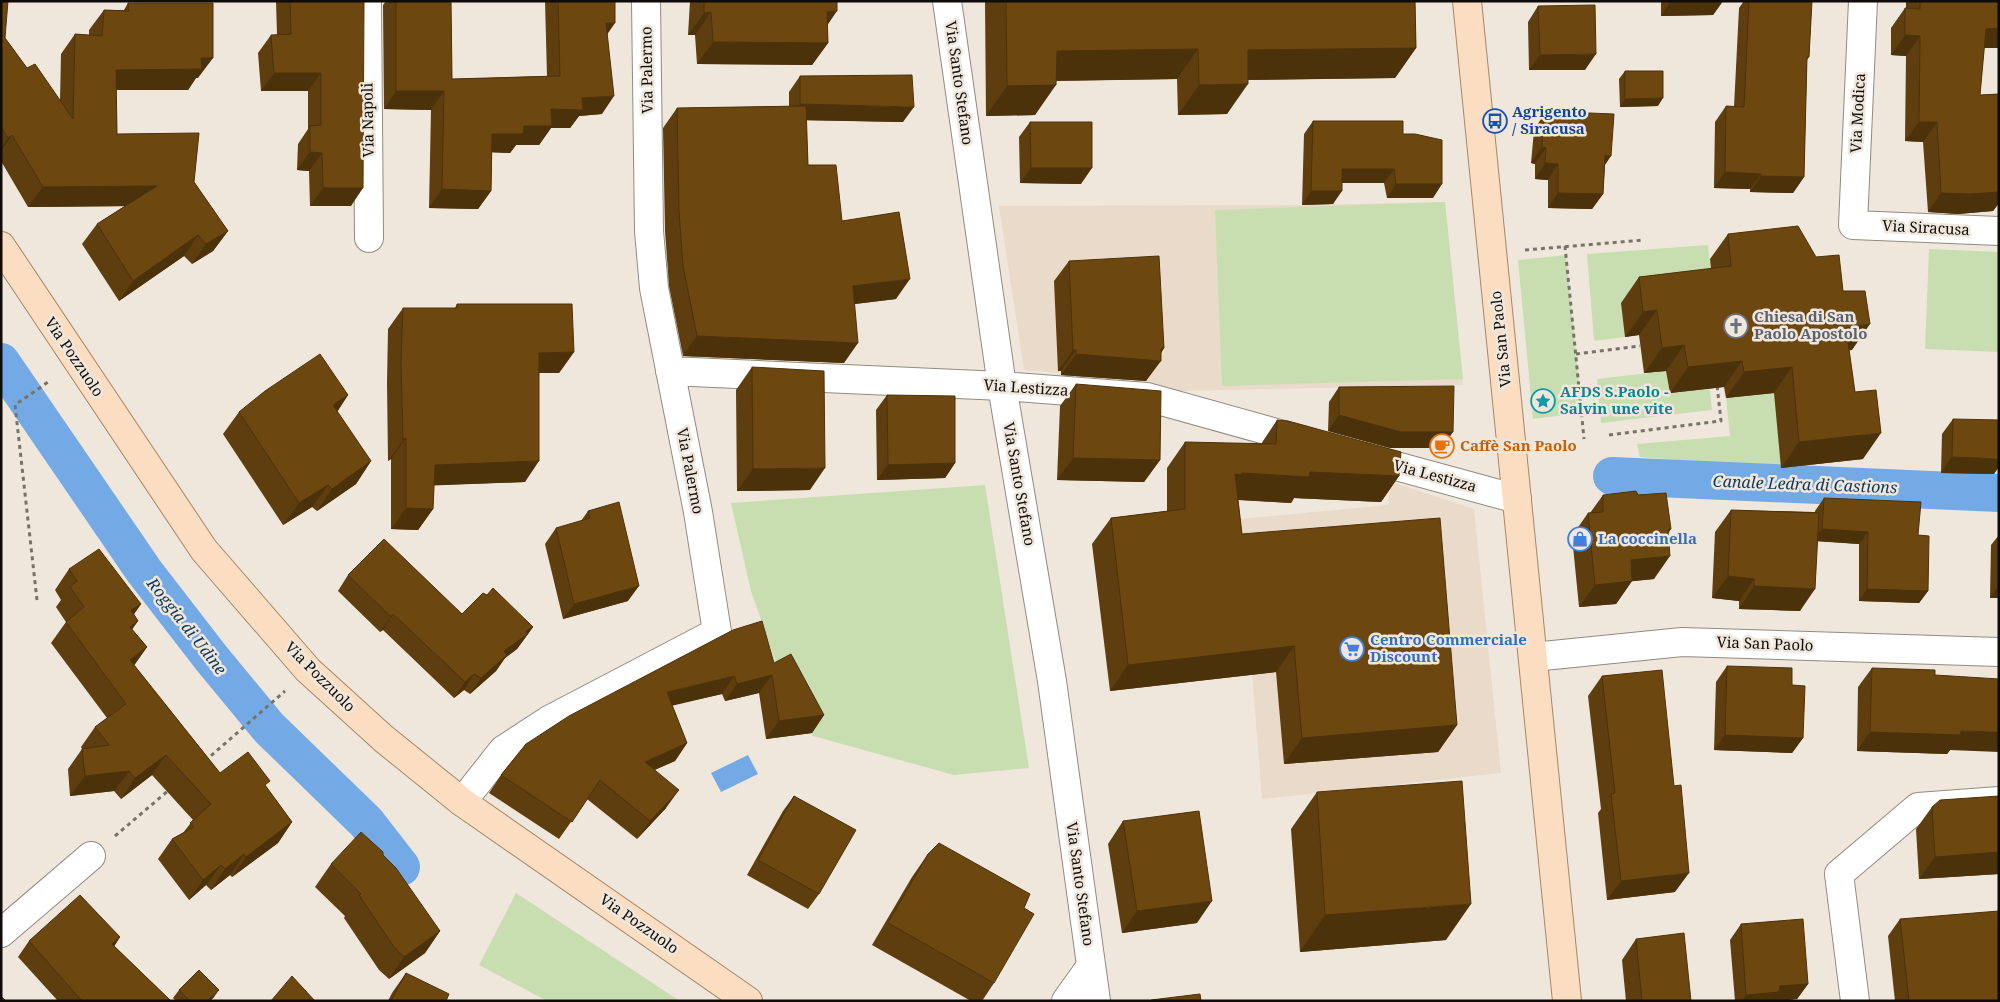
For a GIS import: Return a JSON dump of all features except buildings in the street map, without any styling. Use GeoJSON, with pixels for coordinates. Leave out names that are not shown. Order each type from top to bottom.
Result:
{"type":"FeatureCollection","features":[{"type":"Feature","properties":{"kind":"main road","name":"Via San Paolo"},"geometry":{"type":"LineString","coordinates":[[1467,1],[1568,1001]]}},
{"type":"Feature","properties":{"kind":"main road","name":"Via Pozzuolo"},"geometry":{"type":"LineString","coordinates":[[1,246],[204,550],[308,670],[384,739],[462,802],[748,1001]]}},
{"type":"Feature","properties":{"kind":"street","name":"Via Napoli"},"geometry":{"type":"LineString","coordinates":[[367,1],[369,238]]}},
{"type":"Feature","properties":{"kind":"street","name":"Via Palermo"},"geometry":{"type":"LineString","coordinates":[[462,802],[502,750],[549,720],[717,632],[698,512],[654,288],[650,231],[646,1]]}},
{"type":"Feature","properties":{"kind":"street","name":"Via Santo Stefano"},"geometry":{"type":"LineString","coordinates":[[947,1],[1002,386],[1052,681],[1096,1001]]}},
{"type":"Feature","properties":{"kind":"street","name":"Via Modica"},"geometry":{"type":"LineString","coordinates":[[1853,225],[1863,1]]}},
{"type":"Feature","properties":{"kind":"street","name":"Via Siracusa"},"geometry":{"type":"LineString","coordinates":[[1853,225],[1999,231]]}},
{"type":"Feature","properties":{"kind":"street","name":"Via Lestizza"},"geometry":{"type":"LineString","coordinates":[[670,371],[1002,386],[1147,397],[1517,499]]}},
{"type":"Feature","properties":{"kind":"street","name":"Via San Paolo"},"geometry":{"type":"LineString","coordinates":[[1533,657],[1682,642],[1999,652]]}},
{"type":"Feature","properties":{"kind":"street"},"geometry":{"type":"LineString","coordinates":[[1855,1001],[1839,874],[1918,807],[1999,801]]}},
{"type":"Feature","properties":{"kind":"street"},"geometry":{"type":"LineString","coordinates":[[1,933],[92,856]]}},
{"type":"Feature","properties":{"kind":"street","name":"Via Santo Stefano"},"geometry":{"type":"LineString","coordinates":[[1066,1001],[1091,966]]}},
{"type":"Feature","properties":{"kind":"path"},"geometry":{"type":"LineString","coordinates":[[1492,252],[1644,240]]}},
{"type":"Feature","properties":{"kind":"path"},"geometry":{"type":"LineString","coordinates":[[1565,246],[1584,439]]}},
{"type":"Feature","properties":{"kind":"path"},"geometry":{"type":"LineString","coordinates":[[1576,354],[1640,346]]}},
{"type":"Feature","properties":{"kind":"path"},"geometry":{"type":"LineString","coordinates":[[37,600],[15,406],[46,383]]}},
{"type":"Feature","properties":{"kind":"path"},"geometry":{"type":"LineString","coordinates":[[1610,435],[1722,421],[1716,384]]}},
{"type":"Feature","properties":{"kind":"path"},"geometry":{"type":"LineString","coordinates":[[201,764],[270,704]]}},
{"type":"Feature","properties":{"kind":"path"},"geometry":{"type":"LineString","coordinates":[[92,856],[172,788]]}},
{"type":"Feature","properties":{"kind":"shaded area"},"geometry":{"type":"Polygon","coordinates":[[[1445,202],[1463,385],[1180,391],[1146,381],[1024,370],[999,206],[1302,205],[1445,202]]]}},
{"type":"Feature","properties":{"kind":"shaded area"},"geometry":{"type":"Polygon","coordinates":[[[1391,482],[1474,509],[1501,773],[1262,799],[1240,519],[1388,505],[1391,482]]]}},
{"type":"Feature","properties":{"kind":"green space"},"geometry":{"type":"Polygon","coordinates":[[[1445,202],[1463,379],[1222,386],[1215,210],[1445,202]]]}},
{"type":"Feature","properties":{"kind":"green space"},"geometry":{"type":"Polygon","coordinates":[[[1708,245],[1713,292],[1625,337],[1594,341],[1587,254],[1708,245]]]}},
{"type":"Feature","properties":{"kind":"green space"},"geometry":{"type":"Polygon","coordinates":[[[1929,249],[1999,252],[1999,352],[1925,349],[1929,249]]]}},
{"type":"Feature","properties":{"kind":"green space"},"geometry":{"type":"Polygon","coordinates":[[[1566,255],[1582,413],[1533,419],[1518,260],[1566,255]]]}},
{"type":"Feature","properties":{"kind":"green space"},"geometry":{"type":"Polygon","coordinates":[[[1666,371],[1670,393],[1708,374],[1712,410],[1601,423],[1597,379],[1666,371]]]}},
{"type":"Feature","properties":{"kind":"green space"},"geometry":{"type":"Polygon","coordinates":[[[1800,390],[1781,468],[1640,457],[1637,444],[1730,436],[1726,398],[1800,390]]]}},
{"type":"Feature","properties":{"kind":"green space"},"geometry":{"type":"Polygon","coordinates":[[[985,485],[1029,768],[954,775],[813,736],[779,671],[751,591],[731,503],[985,485]]]}},
{"type":"Feature","properties":{"kind":"green space"},"geometry":{"type":"Polygon","coordinates":[[[516,893],[680,1001],[547,1001],[479,965],[516,893]]]}},
{"type":"Feature","properties":{"kind":"water"},"geometry":{"type":"Polygon","coordinates":[[[748,755],[758,774],[721,792],[711,773],[748,755]]]}},
{"type":"Feature","properties":{"kind":"waterway","name":"Roggia di Udine"},"geometry":{"type":"LineString","coordinates":[[1,362],[144,571],[212,659],[269,728],[366,822],[401,867]]}},
{"type":"Feature","properties":{"kind":"waterway","name":"Canale Ledra di Castions"},"geometry":{"type":"LineString","coordinates":[[1612,476],[1999,493]]}},
{"type":"Feature","properties":{"kind":"place","name":"Agrigento / Siracusa"},"geometry":{"type":"Point","coordinates":[1495,121]}},
{"type":"Feature","properties":{"kind":"place","name":"Chiesa di San Paolo Apostolo"},"geometry":{"type":"Point","coordinates":[1736,326]}},
{"type":"Feature","properties":{"kind":"place","name":"AFDS S.Paolo - Salvin une vite"},"geometry":{"type":"Point","coordinates":[1543,401]}},
{"type":"Feature","properties":{"kind":"place","name":"Caffè San Paolo"},"geometry":{"type":"Point","coordinates":[1442,446]}},
{"type":"Feature","properties":{"kind":"place","name":"La coccinella"},"geometry":{"type":"Point","coordinates":[1580,539]}},
{"type":"Feature","properties":{"kind":"place","name":"Centro Commerciale Discount"},"geometry":{"type":"Point","coordinates":[1352,649]}}]}
